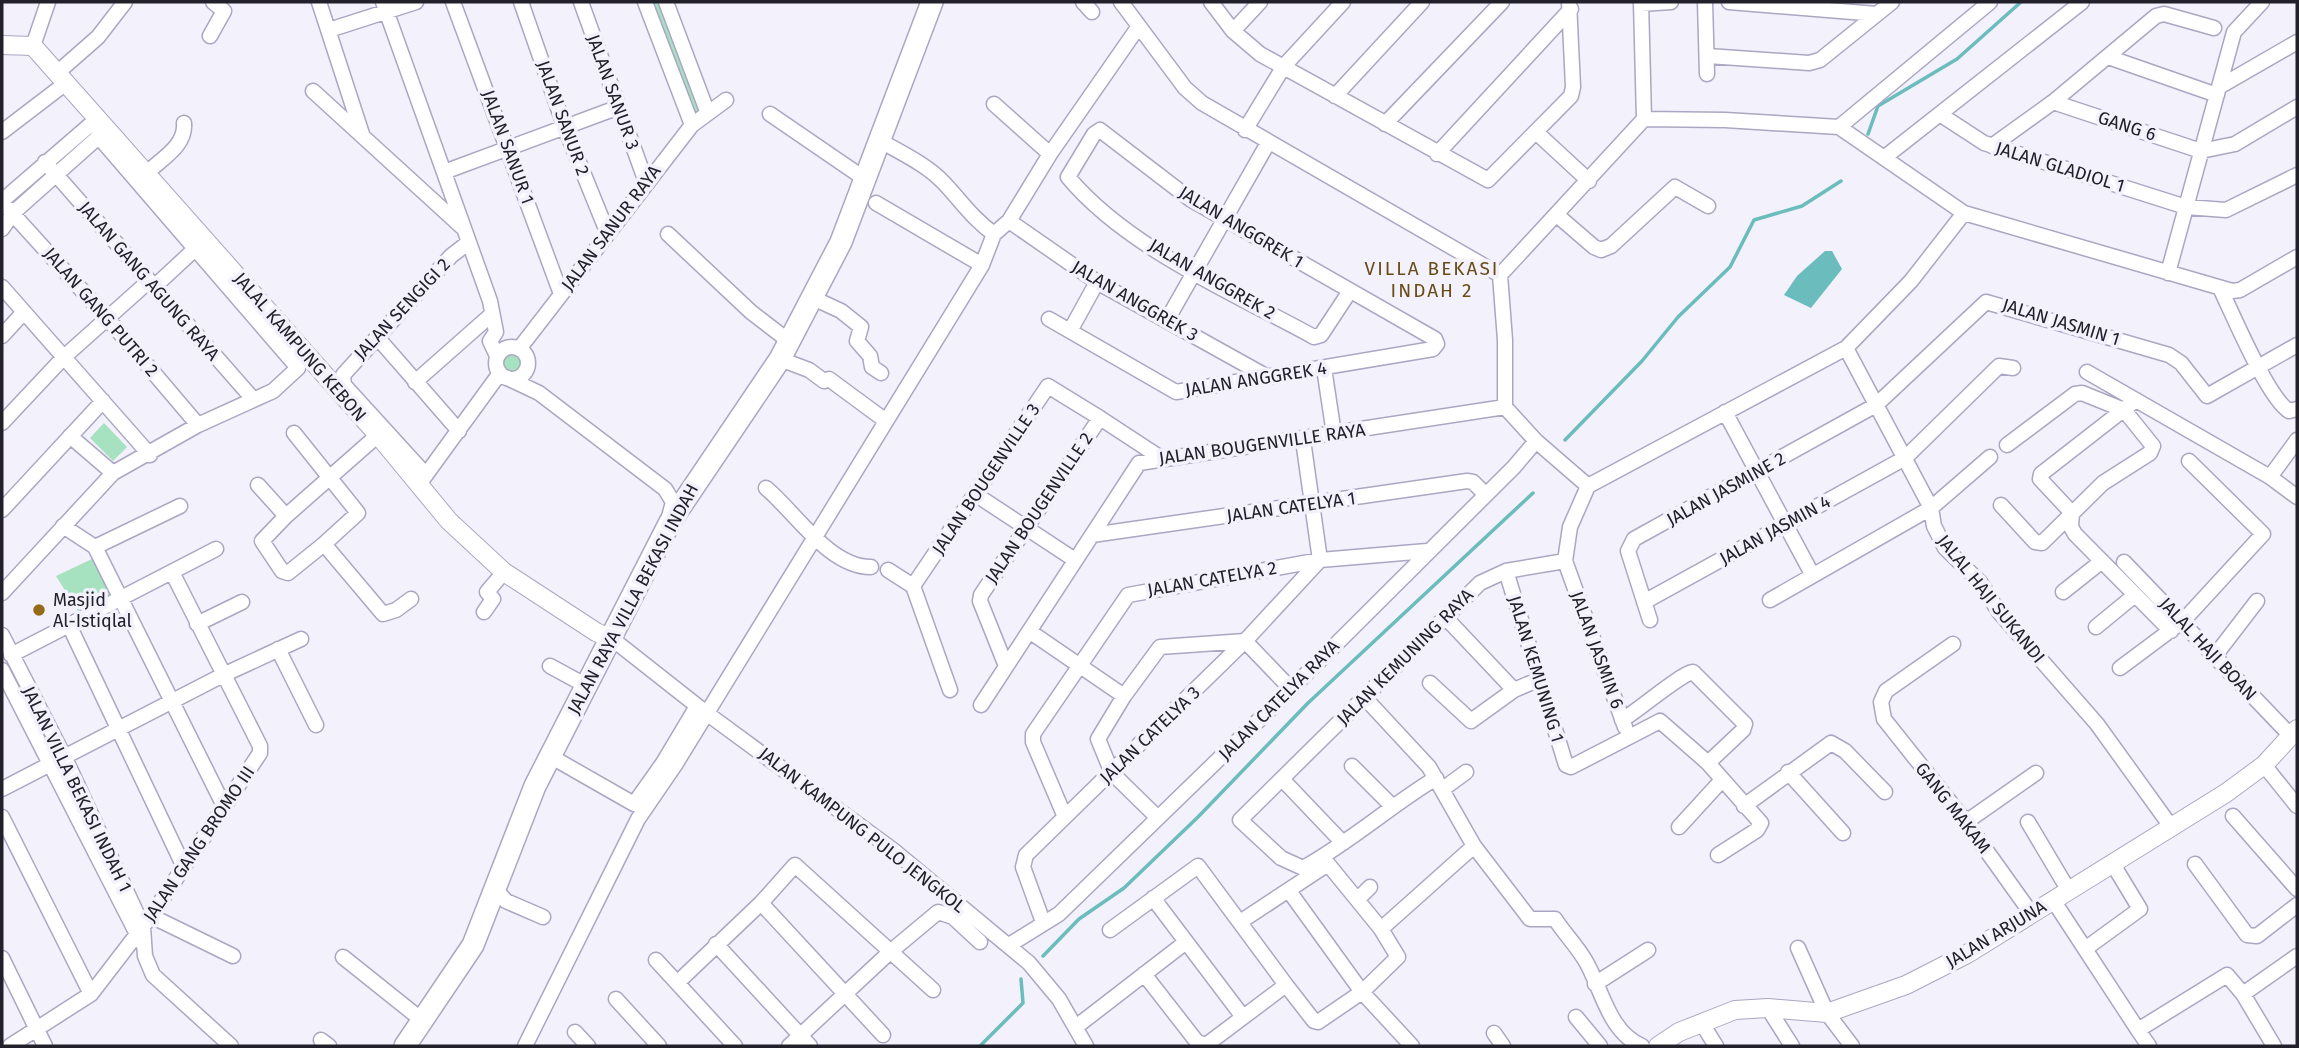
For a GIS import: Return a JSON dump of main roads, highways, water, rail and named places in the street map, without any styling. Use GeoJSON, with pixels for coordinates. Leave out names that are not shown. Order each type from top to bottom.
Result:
{"type":"FeatureCollection","features":[{"type":"Feature","properties":{"kind":"main road","name":"JALAN RAYA VILLA BEKASI INDAH"},"geometry":{"type":"LineString","coordinates":[[405,1046],[473,945],[515,836],[550,756],[680,504],[785,351],[841,243],[932,2]]}},
{"type":"Feature","properties":{"kind":"water"},"geometry":{"type":"Polygon","coordinates":[[[1825,251],[1832,251],[1842,269],[1811,308],[1784,295],[1797,276],[1825,251]]]}},
{"type":"Feature","properties":{"kind":"waterway"},"geometry":{"type":"LineString","coordinates":[[1868,134],[1878,106],[1957,59],[2021,2]]}},
{"type":"Feature","properties":{"kind":"waterway"},"geometry":{"type":"LineString","coordinates":[[1565,440],[1642,361],[1678,317],[1730,267],[1754,220],[1802,206],[1841,181]]}},
{"type":"Feature","properties":{"kind":"waterway"},"geometry":{"type":"LineString","coordinates":[[1043,956],[1079,919],[1124,888],[1198,817],[1308,703],[1533,493]]}},
{"type":"Feature","properties":{"kind":"waterway"},"geometry":{"type":"LineString","coordinates":[[980,1046],[1023,1003],[1021,979]]}},
{"type":"Feature","properties":{"kind":"place","name":"Masjid Al-Istiqlal"},"geometry":{"type":"Point","coordinates":[39,610]}},
{"type":"Feature","properties":{"kind":"district","name":"VILLA BEKASI INDAH 2"},"geometry":{"type":"Point","coordinates":[1432,279]}}]}
